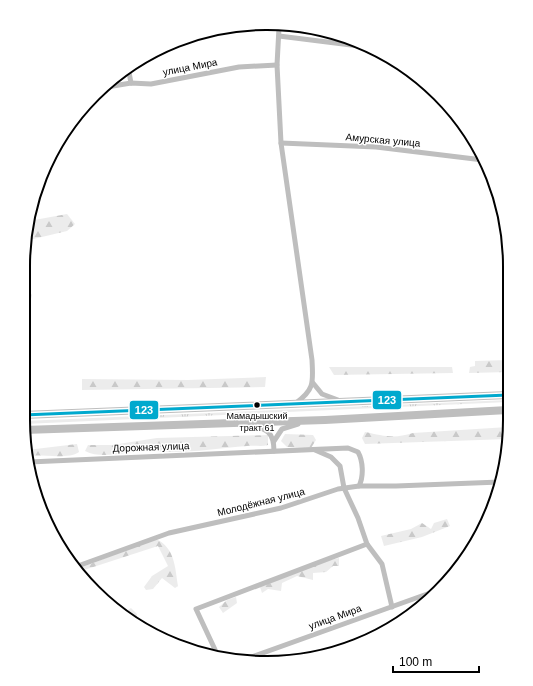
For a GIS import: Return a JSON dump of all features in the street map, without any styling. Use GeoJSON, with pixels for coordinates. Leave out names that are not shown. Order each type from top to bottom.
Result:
{"type":"FeatureCollection","features":[{"type":"Feature","properties":{"kind":"main road"},"geometry":{"type":"LineString","coordinates":[[30,415],[503,395]]}},
{"type":"Feature","properties":{"kind":"main road"},"geometry":{"type":"LineString","coordinates":[[31,430],[307,421],[503,410]]}},
{"type":"Feature","properties":{"kind":"street"},"geometry":{"type":"LineString","coordinates":[[279,31],[277,65],[281,143],[312,360],[313,383],[305,396],[293,405]]}},
{"type":"Feature","properties":{"kind":"street"},"geometry":{"type":"LineString","coordinates":[[279,36],[347,45]]}},
{"type":"Feature","properties":{"kind":"street","name":"улица Мира"},"geometry":{"type":"LineString","coordinates":[[115,86],[131,83],[151,84],[239,67],[277,65]]}},
{"type":"Feature","properties":{"kind":"street"},"geometry":{"type":"LineString","coordinates":[[129,74],[131,83]]}},
{"type":"Feature","properties":{"kind":"street","name":"Амурская улица"},"geometry":{"type":"LineString","coordinates":[[281,143],[376,147],[477,159]]}},
{"type":"Feature","properties":{"kind":"street"},"geometry":{"type":"LineString","coordinates":[[313,383],[322,394],[346,402]]}},
{"type":"Feature","properties":{"kind":"street"},"geometry":{"type":"LineString","coordinates":[[274,441],[282,429],[307,421]]}},
{"type":"Feature","properties":{"kind":"street"},"geometry":{"type":"LineString","coordinates":[[242,423],[268,431],[274,441],[274,451],[348,448],[358,452],[362,459],[361,482],[359,486]]}},
{"type":"Feature","properties":{"kind":"street"},"geometry":{"type":"LineString","coordinates":[[314,450],[331,457],[340,466],[344,488],[358,518],[367,544],[382,564],[392,606]]}},
{"type":"Feature","properties":{"kind":"street","name":"Дорожная улица"},"geometry":{"type":"LineString","coordinates":[[34,462],[274,451]]}},
{"type":"Feature","properties":{"kind":"street","name":"Молодёжная улица"},"geometry":{"type":"LineString","coordinates":[[81,565],[169,532],[281,508],[344,488],[359,486],[495,482]]}},
{"type":"Feature","properties":{"kind":"street"},"geometry":{"type":"LineString","coordinates":[[215,650],[196,609],[367,544]]}},
{"type":"Feature","properties":{"kind":"street","name":"улица Мира"},"geometry":{"type":"LineString","coordinates":[[256,655],[425,595]]}},
{"type":"Feature","properties":{"kind":"green space"},"geometry":{"type":"Polygon","coordinates":[[[67,214],[75,224],[67,231],[32,239],[35,220],[67,214]]]}},
{"type":"Feature","properties":{"kind":"green space"},"geometry":{"type":"Polygon","coordinates":[[[503,360],[503,372],[469,373],[470,367],[475,366],[475,361],[503,360]]]}},
{"type":"Feature","properties":{"kind":"green space"},"geometry":{"type":"Polygon","coordinates":[[[329,367],[452,367],[453,373],[334,375],[329,367]]]}},
{"type":"Feature","properties":{"kind":"green space"},"geometry":{"type":"Polygon","coordinates":[[[266,377],[265,387],[82,390],[82,379],[188,380],[266,377]]]}},
{"type":"Feature","properties":{"kind":"green space"},"geometry":{"type":"Polygon","coordinates":[[[503,400],[503,402],[30,424],[30,421],[503,400]]]}},
{"type":"Feature","properties":{"kind":"green space"},"geometry":{"type":"Polygon","coordinates":[[[503,427],[502,439],[365,444],[362,438],[365,432],[384,436],[406,435],[413,433],[503,427]]]}},
{"type":"Feature","properties":{"kind":"green space"},"geometry":{"type":"Polygon","coordinates":[[[285,434],[313,435],[316,440],[311,448],[287,447],[281,441],[285,434]]]}},
{"type":"Feature","properties":{"kind":"green space"},"geometry":{"type":"Polygon","coordinates":[[[268,435],[268,445],[263,446],[180,452],[138,451],[107,455],[92,454],[85,451],[88,445],[112,445],[157,438],[268,435]]]}},
{"type":"Feature","properties":{"kind":"green space"},"geometry":{"type":"Polygon","coordinates":[[[77,444],[79,452],[68,456],[33,456],[32,449],[77,444]]]}},
{"type":"Feature","properties":{"kind":"green space"},"geometry":{"type":"Polygon","coordinates":[[[447,519],[450,526],[422,537],[384,546],[381,536],[411,529],[422,523],[431,529],[434,523],[447,519]]]}},
{"type":"Feature","properties":{"kind":"green space"},"geometry":{"type":"Polygon","coordinates":[[[156,539],[167,547],[171,553],[175,565],[178,586],[175,588],[162,578],[153,589],[146,590],[144,587],[152,576],[168,566],[158,546],[85,570],[82,567],[156,539]]]}},
{"type":"Feature","properties":{"kind":"green space"},"geometry":{"type":"Polygon","coordinates":[[[339,558],[339,566],[333,566],[326,572],[313,573],[313,580],[297,576],[282,583],[281,591],[268,589],[262,593],[260,587],[326,561],[339,558]]]}},
{"type":"Feature","properties":{"kind":"green space"},"geometry":{"type":"Polygon","coordinates":[[[236,597],[237,603],[223,613],[219,607],[227,600],[236,597]]]}},
{"type":"Feature","properties":{"kind":"green space"},"geometry":{"type":"Polygon","coordinates":[[[131,608],[137,614],[137,617],[128,611],[131,608]]]}},
{"type":"Feature","properties":{"kind":"transit line","name":"123"},"geometry":{"type":"LineString","coordinates":[[30,415],[503,395]]}},
{"type":"Feature","properties":{"kind":"place","name":"Мамадышский тракт 61"},"geometry":{"type":"Point","coordinates":[257,405]}}]}
